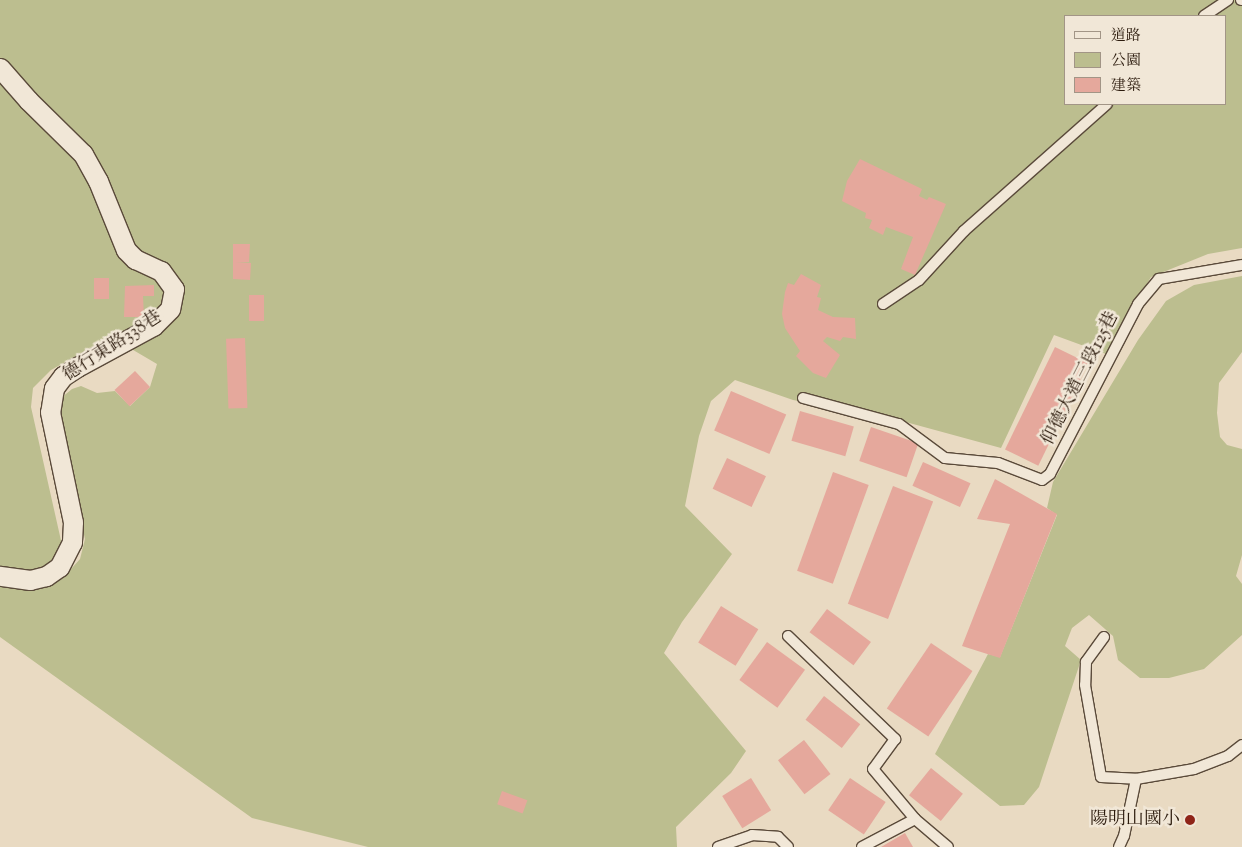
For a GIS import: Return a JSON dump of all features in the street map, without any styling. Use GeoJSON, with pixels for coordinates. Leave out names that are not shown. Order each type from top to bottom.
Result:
{"type":"FeatureCollection","features":[{"type":"Feature","properties":{"kind":"street","name":"德行東路338巷"},"geometry":{"type":"LineString","coordinates":[[0,68],[28,100],[83,154],[98,181],[126,250],[135,259],[161,272],[174,289],[170,310],[152,326],[77,367],[63,376],[54,388],[50,412],[73,522],[72,542],[58,567],[46,576],[30,580],[0,576]]}},
{"type":"Feature","properties":{"kind":"lane"},"geometry":{"type":"LineString","coordinates":[[1206,15],[1228,0]]}},
{"type":"Feature","properties":{"kind":"lane"},"geometry":{"type":"LineString","coordinates":[[883,304],[919,280],[964,231],[1106,105]]}},
{"type":"Feature","properties":{"kind":"lane","name":"仰德大道三段125巷"},"geometry":{"type":"LineString","coordinates":[[803,398],[899,424],[945,458],[998,463],[1042,480],[1050,474],[1138,304],[1159,279],[1242,265]]}},
{"type":"Feature","properties":{"kind":"lane"},"geometry":{"type":"LineString","coordinates":[[788,636],[895,739],[873,768],[915,819],[948,847]]}},
{"type":"Feature","properties":{"kind":"lane"},"geometry":{"type":"LineString","coordinates":[[1104,637],[1086,662],[1085,685],[1101,777],[1136,779],[1194,769],[1228,756],[1242,745]]}},
{"type":"Feature","properties":{"kind":"lane"},"geometry":{"type":"LineString","coordinates":[[1119,847],[1124,836],[1136,779]]}},
{"type":"Feature","properties":{"kind":"lane"},"geometry":{"type":"LineString","coordinates":[[862,847],[915,819]]}},
{"type":"Feature","properties":{"kind":"lane"},"geometry":{"type":"LineString","coordinates":[[718,847],[752,835],[778,837],[788,847]]}},
{"type":"Feature","properties":{"kind":"green space"},"geometry":{"type":"Polygon","coordinates":[[[0,0],[1242,0],[1242,248],[1208,254],[1151,277],[1106,354],[1054,335],[1001,448],[902,421],[793,400],[735,380],[711,401],[699,436],[685,506],[732,554],[682,622],[664,653],[746,751],[731,773],[676,827],[677,847],[368,847],[252,818],[0,637],[0,0]],[[111,337],[51,370],[33,388],[31,407],[62,545],[49,585],[63,578],[80,559],[85,539],[55,403],[72,389],[81,386],[97,393],[115,391],[130,406],[150,387],[157,364],[111,337]]]}},
{"type":"Feature","properties":{"kind":"green space"},"geometry":{"type":"Polygon","coordinates":[[[1242,276],[1242,352],[1219,383],[1217,413],[1220,437],[1227,445],[1242,449],[1242,555],[1236,576],[1242,584],[1242,635],[1204,669],[1169,678],[1140,678],[1118,660],[1113,636],[1089,615],[1072,628],[1065,646],[1081,660],[1039,787],[1024,805],[1000,806],[935,754],[988,654],[1000,657],[1057,515],[1047,508],[1053,482],[1138,340],[1166,301],[1194,285],[1242,276]]]}},
{"type":"Feature","properties":{"kind":"building"},"geometry":{"type":"Polygon","coordinates":[[[860,159],[922,189],[919,196],[927,200],[929,197],[946,204],[915,275],[901,269],[913,237],[886,227],[883,235],[869,228],[872,220],[865,218],[866,213],[842,201],[847,181],[860,159]]]}},
{"type":"Feature","properties":{"kind":"building"},"geometry":{"type":"Polygon","coordinates":[[[233,244],[250,244],[249,262],[236,262],[251,263],[250,280],[233,279],[233,244]]]}},
{"type":"Feature","properties":{"kind":"building"},"geometry":{"type":"Polygon","coordinates":[[[801,274],[821,285],[817,297],[821,298],[818,310],[833,317],[855,318],[856,339],[843,337],[840,341],[827,337],[823,341],[840,355],[826,378],[813,373],[796,356],[800,351],[785,328],[782,314],[785,292],[788,283],[794,285],[801,274]]]}},
{"type":"Feature","properties":{"kind":"building"},"geometry":{"type":"Polygon","coordinates":[[[94,278],[109,278],[109,299],[94,299],[94,278]]]}},
{"type":"Feature","properties":{"kind":"building"},"geometry":{"type":"Polygon","coordinates":[[[154,285],[154,296],[143,296],[144,317],[124,317],[125,286],[154,285]]]}},
{"type":"Feature","properties":{"kind":"building"},"geometry":{"type":"Polygon","coordinates":[[[249,295],[264,295],[264,321],[249,321],[249,295]]]}},
{"type":"Feature","properties":{"kind":"building"},"geometry":{"type":"Polygon","coordinates":[[[245,338],[247,408],[228,409],[226,339],[245,338]]]}},
{"type":"Feature","properties":{"kind":"building"},"geometry":{"type":"Polygon","coordinates":[[[1055,347],[1088,363],[1038,466],[1005,449],[1055,347]]]}},
{"type":"Feature","properties":{"kind":"building"},"geometry":{"type":"Polygon","coordinates":[[[135,371],[150,387],[130,406],[115,390],[135,371]]]}},
{"type":"Feature","properties":{"kind":"building"},"geometry":{"type":"Polygon","coordinates":[[[731,391],[786,414],[769,454],[714,431],[731,391]]]}},
{"type":"Feature","properties":{"kind":"building"},"geometry":{"type":"Polygon","coordinates":[[[800,411],[854,426],[845,456],[791,441],[800,411]]]}},
{"type":"Feature","properties":{"kind":"building"},"geometry":{"type":"Polygon","coordinates":[[[871,427],[918,443],[907,477],[859,461],[871,427]]]}},
{"type":"Feature","properties":{"kind":"building"},"geometry":{"type":"Polygon","coordinates":[[[727,458],[766,476],[752,507],[713,489],[727,458]]]}},
{"type":"Feature","properties":{"kind":"building"},"geometry":{"type":"Polygon","coordinates":[[[923,462],[971,483],[960,507],[912,486],[923,462]]]}},
{"type":"Feature","properties":{"kind":"building"},"geometry":{"type":"Polygon","coordinates":[[[833,472],[869,485],[833,584],[797,571],[833,472]]]}},
{"type":"Feature","properties":{"kind":"building"},"geometry":{"type":"Polygon","coordinates":[[[995,479],[1057,514],[1000,658],[962,646],[1010,524],[977,519],[995,479]]]}},
{"type":"Feature","properties":{"kind":"building"},"geometry":{"type":"Polygon","coordinates":[[[893,486],[933,501],[888,619],[848,604],[893,486]]]}},
{"type":"Feature","properties":{"kind":"building"},"geometry":{"type":"Polygon","coordinates":[[[721,606],[758,629],[736,666],[698,642],[721,606]]]}},
{"type":"Feature","properties":{"kind":"building"},"geometry":{"type":"Polygon","coordinates":[[[827,609],[871,642],[853,665],[810,632],[827,609]]]}},
{"type":"Feature","properties":{"kind":"building"},"geometry":{"type":"Polygon","coordinates":[[[767,642],[805,670],[777,708],[739,680],[767,642]]]}},
{"type":"Feature","properties":{"kind":"building"},"geometry":{"type":"Polygon","coordinates":[[[931,643],[972,671],[928,736],[887,708],[931,643]]]}},
{"type":"Feature","properties":{"kind":"building"},"geometry":{"type":"Polygon","coordinates":[[[824,696],[860,724],[842,748],[806,720],[824,696]]]}},
{"type":"Feature","properties":{"kind":"building"},"geometry":{"type":"Polygon","coordinates":[[[804,740],[830,774],[804,794],[778,760],[804,740]]]}},
{"type":"Feature","properties":{"kind":"building"},"geometry":{"type":"Polygon","coordinates":[[[931,768],[963,794],[941,821],[909,795],[931,768]]]}},
{"type":"Feature","properties":{"kind":"building"},"geometry":{"type":"Polygon","coordinates":[[[751,778],[771,810],[742,828],[722,796],[751,778]]]}},
{"type":"Feature","properties":{"kind":"building"},"geometry":{"type":"Polygon","coordinates":[[[850,778],[886,802],[864,834],[828,810],[850,778]]]}},
{"type":"Feature","properties":{"kind":"building"},"geometry":{"type":"Polygon","coordinates":[[[502,791],[527,800],[523,813],[497,804],[502,791]]]}},
{"type":"Feature","properties":{"kind":"building"},"geometry":{"type":"Polygon","coordinates":[[[905,833],[913,847],[881,847],[905,833]]]}},
{"type":"Feature","properties":{"kind":"place","name":"陽明山國小"},"geometry":{"type":"Point","coordinates":[1190,820]}}]}
